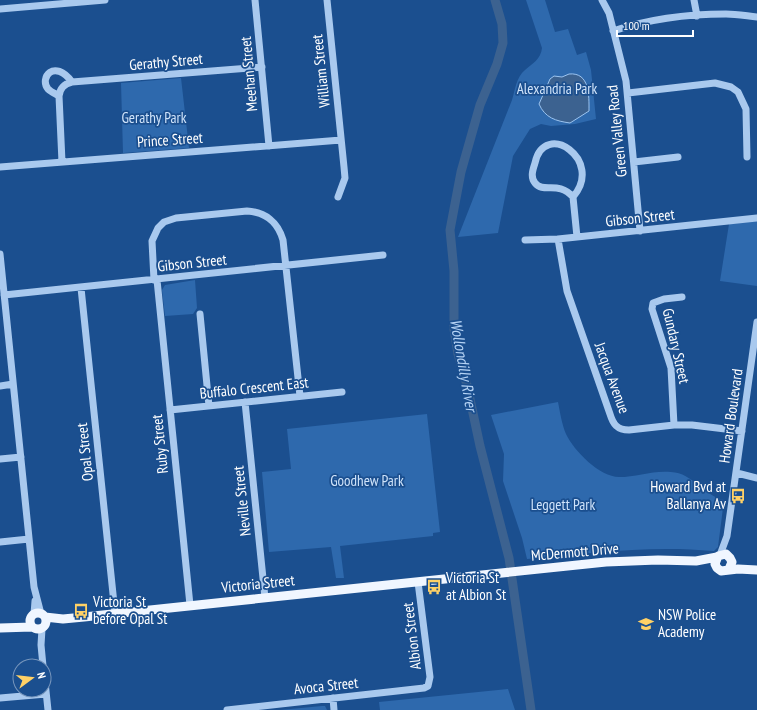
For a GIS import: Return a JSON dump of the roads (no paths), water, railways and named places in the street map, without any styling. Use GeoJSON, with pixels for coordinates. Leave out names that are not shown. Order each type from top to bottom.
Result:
{"type":"FeatureCollection","features":[{"type":"Feature","properties":{"kind":"main road"},"geometry":{"type":"LineString","coordinates":[[726,554],[731,559],[753,569],[729,569],[721,571],[715,564],[718,556],[726,554]]}},
{"type":"Feature","properties":{"kind":"main road","name":"McDermott Drive"},"geometry":{"type":"LineString","coordinates":[[457,578],[613,562],[658,560],[696,561],[718,556]]}},
{"type":"Feature","properties":{"kind":"main road"},"geometry":{"type":"LineString","coordinates":[[729,569],[732,565],[731,559]]}},
{"type":"Feature","properties":{"kind":"main road","name":"McDermott Drive"},"geometry":{"type":"LineString","coordinates":[[696,561],[717,568]]}},
{"type":"Feature","properties":{"kind":"main road","name":"Victoria Street"},"geometry":{"type":"LineString","coordinates":[[0,627],[38,621],[457,578]]}},
{"type":"Feature","properties":{"kind":"street"},"geometry":{"type":"LineString","coordinates":[[0,9],[51,2],[105,0]]}},
{"type":"Feature","properties":{"kind":"street","name":"Meehan Street"},"geometry":{"type":"LineString","coordinates":[[256,0],[269,146]]}},
{"type":"Feature","properties":{"kind":"street","name":"William Street"},"geometry":{"type":"LineString","coordinates":[[327,0],[345,178],[338,197]]}},
{"type":"Feature","properties":{"kind":"street","name":"Green Valley Road"},"geometry":{"type":"LineString","coordinates":[[602,0],[609,13],[628,93],[640,231]]}},
{"type":"Feature","properties":{"kind":"street"},"geometry":{"type":"LineString","coordinates":[[694,0],[698,16]]}},
{"type":"Feature","properties":{"kind":"street"},"geometry":{"type":"LineString","coordinates":[[613,31],[644,21],[728,14],[757,17]]}},
{"type":"Feature","properties":{"kind":"street","name":"Gerathy Street"},"geometry":{"type":"LineString","coordinates":[[72,82],[262,67]]}},
{"type":"Feature","properties":{"kind":"street"},"geometry":{"type":"LineString","coordinates":[[60,96],[49,89],[46,85],[46,78],[49,73],[57,70],[63,72],[72,82],[63,86],[60,96],[62,162]]}},
{"type":"Feature","properties":{"kind":"street"},"geometry":{"type":"LineString","coordinates":[[628,93],[715,83],[731,87],[741,96],[746,109],[747,157]]}},
{"type":"Feature","properties":{"kind":"street","name":"Prince Street"},"geometry":{"type":"LineString","coordinates":[[0,167],[341,140]]}},
{"type":"Feature","properties":{"kind":"street"},"geometry":{"type":"LineString","coordinates":[[573,197],[581,187],[583,179],[581,166],[578,159],[565,146],[553,144],[544,146],[536,158],[532,174],[534,182],[541,187],[564,189],[573,197],[577,237]]}},
{"type":"Feature","properties":{"kind":"street"},"geometry":{"type":"LineString","coordinates":[[634,162],[678,157]]}},
{"type":"Feature","properties":{"kind":"street","name":"Ruby Street"},"geometry":{"type":"LineString","coordinates":[[190,605],[151,246],[153,237],[158,228],[164,222],[181,217],[247,211],[262,214],[270,219],[280,231],[284,240],[300,396]]}},
{"type":"Feature","properties":{"kind":"street","name":"Gibson Street"},"geometry":{"type":"LineString","coordinates":[[525,240],[558,239],[757,218]]}},
{"type":"Feature","properties":{"kind":"street","name":"Jacqua Avenue"},"geometry":{"type":"LineString","coordinates":[[558,239],[567,291],[613,422],[617,427],[622,430],[674,425],[706,426],[742,431]]}},
{"type":"Feature","properties":{"kind":"street"},"geometry":{"type":"LineString","coordinates":[[0,254],[4,296],[3,310],[13,384],[42,658]]}},
{"type":"Feature","properties":{"kind":"street","name":"Gibson Street"},"geometry":{"type":"LineString","coordinates":[[4,296],[383,255]]}},
{"type":"Feature","properties":{"kind":"street","name":"Opal Street"},"geometry":{"type":"LineString","coordinates":[[81,288],[115,613]]}},
{"type":"Feature","properties":{"kind":"street","name":"Gundary Street"},"geometry":{"type":"LineString","coordinates":[[674,425],[670,368],[652,309],[653,303],[682,297]]}},
{"type":"Feature","properties":{"kind":"street"},"geometry":{"type":"LineString","coordinates":[[200,314],[209,406]]}},
{"type":"Feature","properties":{"kind":"street","name":"Howard Boulevard"},"geometry":{"type":"LineString","coordinates":[[718,556],[727,536],[756,339],[757,322]]}},
{"type":"Feature","properties":{"kind":"street"},"geometry":{"type":"LineString","coordinates":[[0,386],[13,384]]}},
{"type":"Feature","properties":{"kind":"street","name":"Buffalo Crescent East"},"geometry":{"type":"LineString","coordinates":[[170,410],[342,392]]}},
{"type":"Feature","properties":{"kind":"street","name":"Neville Street"},"geometry":{"type":"LineString","coordinates":[[245,402],[265,598]]}},
{"type":"Feature","properties":{"kind":"street"},"geometry":{"type":"LineString","coordinates":[[0,459],[21,457]]}},
{"type":"Feature","properties":{"kind":"street"},"geometry":{"type":"LineString","coordinates":[[737,473],[757,478]]}},
{"type":"Feature","properties":{"kind":"street","name":"Howard Boulevard"},"geometry":{"type":"LineString","coordinates":[[727,536],[731,559]]}},
{"type":"Feature","properties":{"kind":"street"},"geometry":{"type":"LineString","coordinates":[[0,542],[30,539]]}},
{"type":"Feature","properties":{"kind":"street","name":"Albion Street"},"geometry":{"type":"LineString","coordinates":[[418,582],[430,677],[428,686]]}},
{"type":"Feature","properties":{"kind":"street","name":"Avoca Street"},"geometry":{"type":"LineString","coordinates":[[227,710],[420,689],[428,686]]}},
{"type":"Feature","properties":{"kind":"street"},"geometry":{"type":"LineString","coordinates":[[0,698],[12,697]]}},
{"type":"Feature","properties":{"kind":"street"},"geometry":{"type":"LineString","coordinates":[[46,698],[48,710]]}},
{"type":"Feature","properties":{"kind":"street"},"geometry":{"type":"LineString","coordinates":[[334,698],[334,710]]}},
{"type":"Feature","properties":{"kind":"waterway","name":"Wollondilly River"},"geometry":{"type":"LineString","coordinates":[[495,0],[502,24],[503,43],[497,64],[480,105],[461,172],[450,230],[454,271],[454,329],[458,354],[467,385],[480,446],[509,558],[531,710]]}},
{"type":"Feature","properties":{"kind":"place","name":"Howard Bvd at Ballanya Av"},"geometry":{"type":"Point","coordinates":[738,496]}},
{"type":"Feature","properties":{"kind":"place","name":"Victoria St at Albion St"},"geometry":{"type":"Point","coordinates":[434,587]}},
{"type":"Feature","properties":{"kind":"place","name":"Victoria St before Opal St"},"geometry":{"type":"Point","coordinates":[81,611]}},
{"type":"Feature","properties":{"kind":"place","name":"NSW Police Academy"},"geometry":{"type":"Point","coordinates":[646,624]}},
{"type":"Feature","properties":{"kind":"park label","name":"Alexandria Park"},"geometry":{"type":"Point","coordinates":[557,89]}},
{"type":"Feature","properties":{"kind":"park label","name":"Gerathy Park"},"geometry":{"type":"Point","coordinates":[154,118]}},
{"type":"Feature","properties":{"kind":"park label","name":"Goodhew Park"},"geometry":{"type":"Point","coordinates":[367,481]}},
{"type":"Feature","properties":{"kind":"park label","name":"Leggett Park"},"geometry":{"type":"Point","coordinates":[563,505]}}]}
